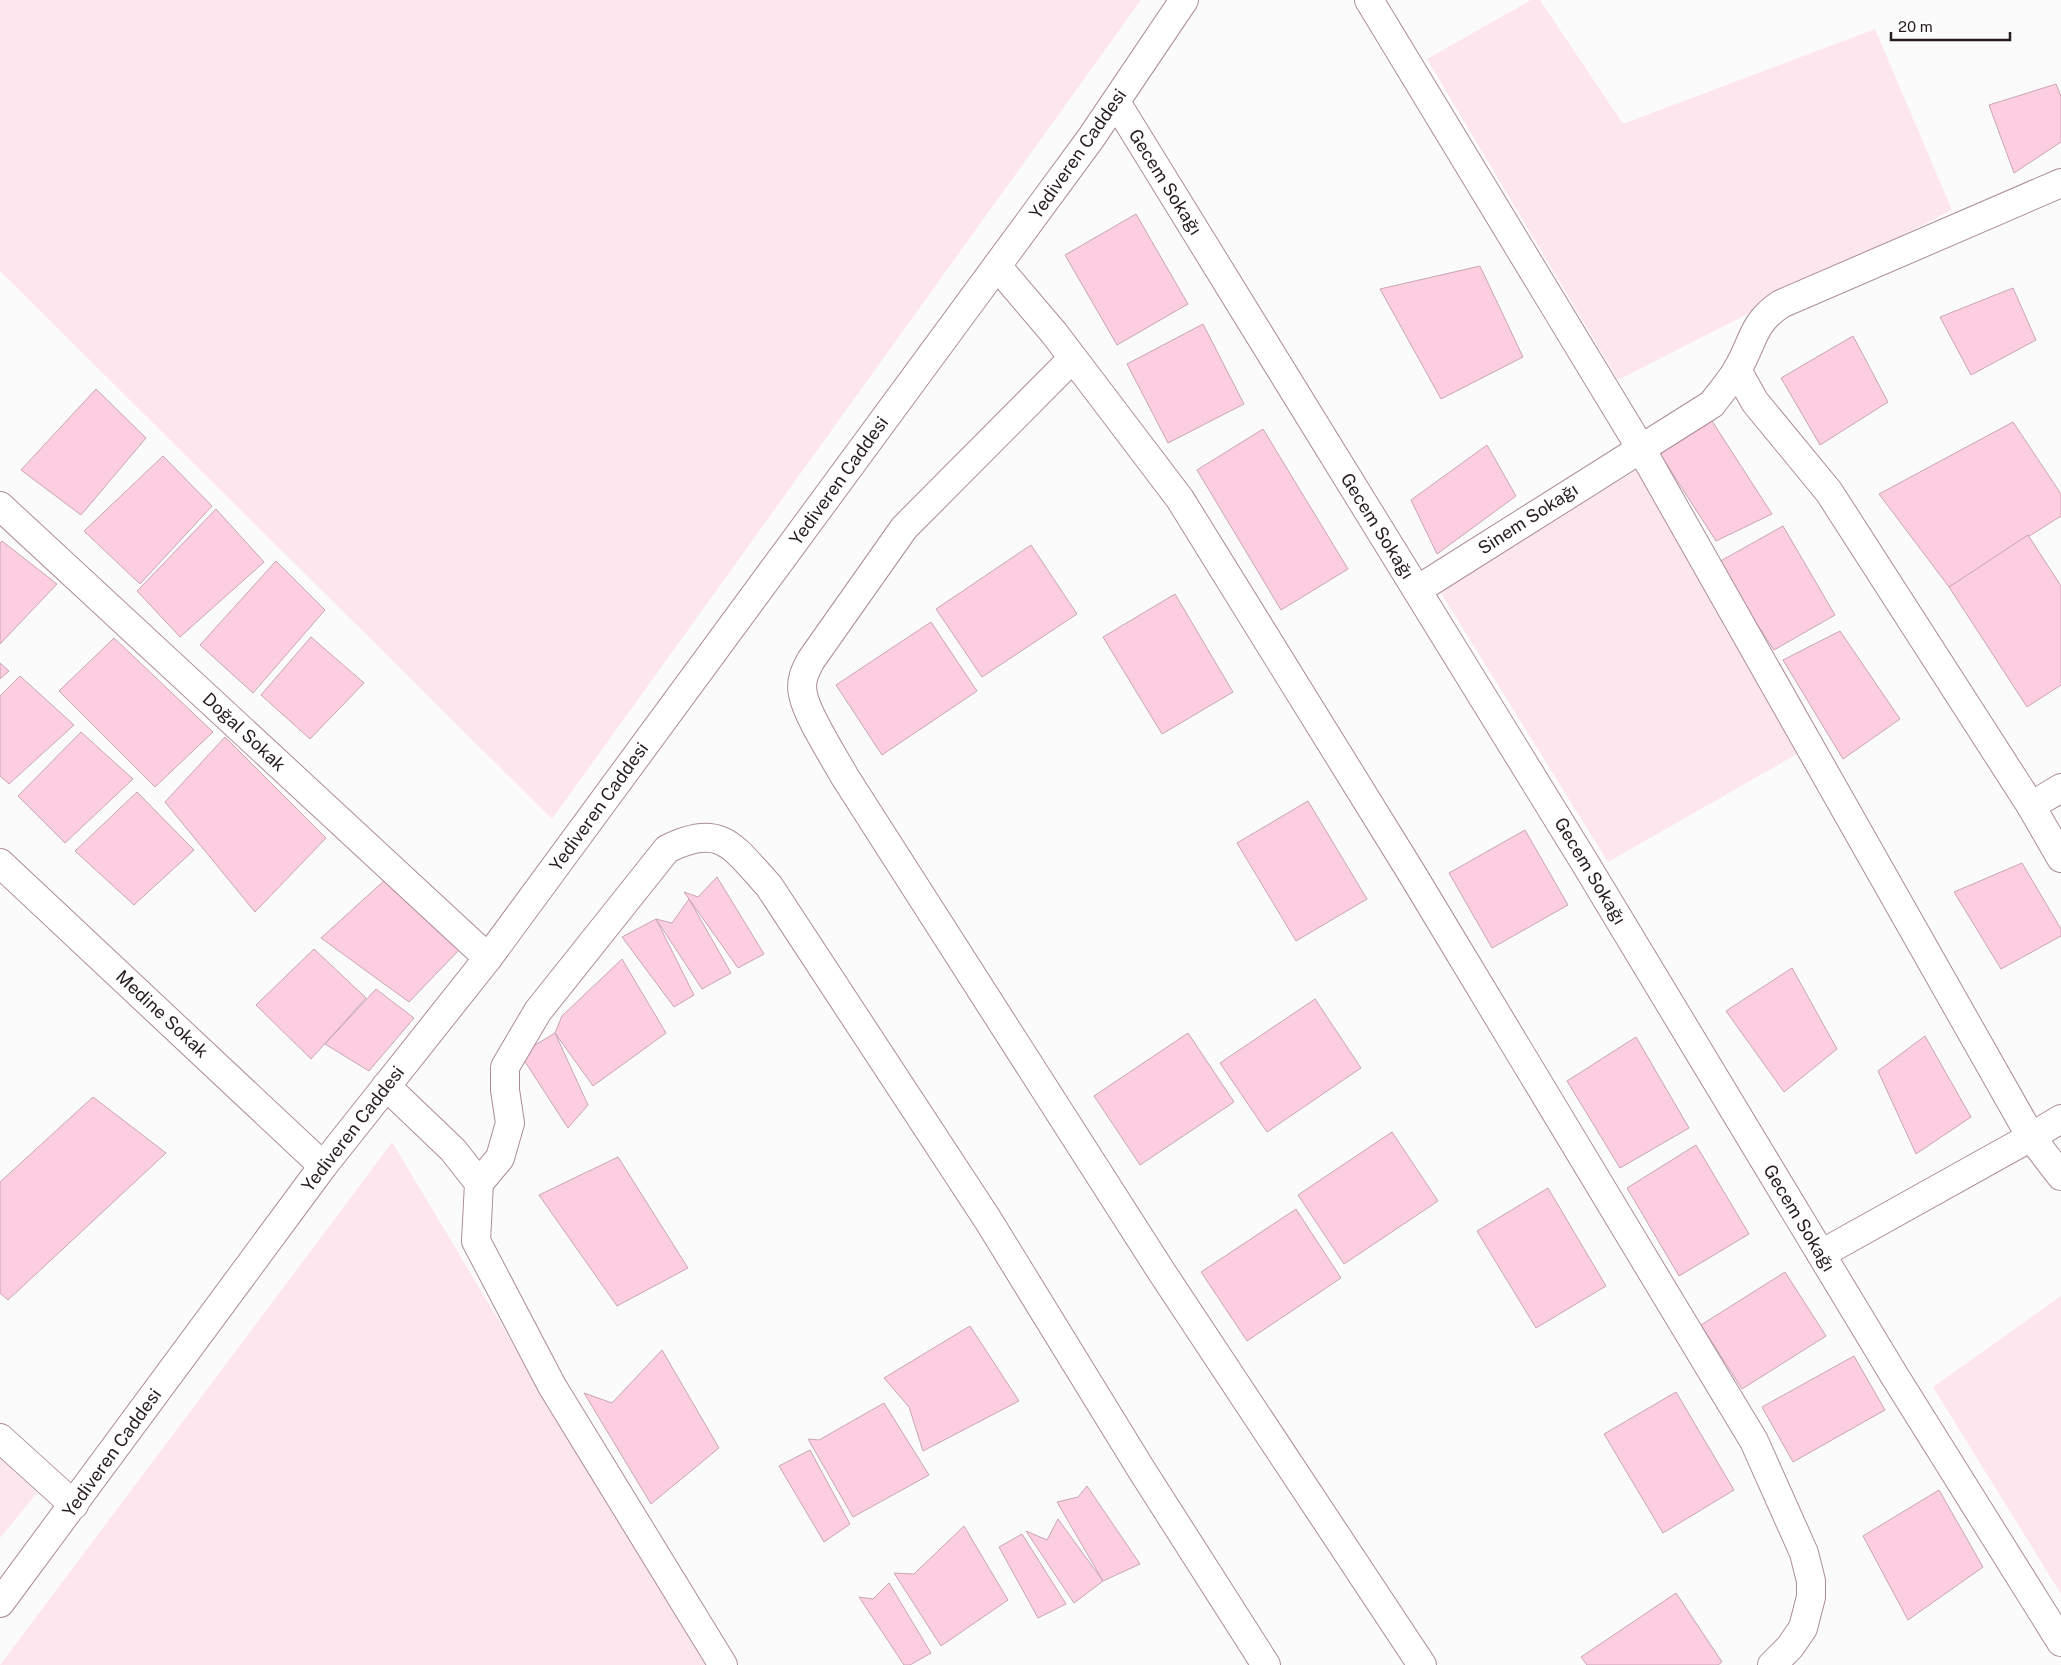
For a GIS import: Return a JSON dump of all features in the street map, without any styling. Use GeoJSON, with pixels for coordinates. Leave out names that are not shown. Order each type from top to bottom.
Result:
{"type":"FeatureCollection","features":[{"type":"Feature","properties":{"kind":"street","name":"Yediveren Caddesi"},"geometry":{"type":"LineString","coordinates":[[0,1603],[323,1166],[488,958],[997,266],[1116,102],[1184,0]]}},
{"type":"Feature","properties":{"kind":"street"},"geometry":{"type":"LineString","coordinates":[[1369,0],[1640,447],[2031,1137],[2061,1176]]}},
{"type":"Feature","properties":{"kind":"street","name":"Gecem Sokağı"},"geometry":{"type":"LineString","coordinates":[[1116,102],[1585,863],[1894,1375],[2061,1642]]}},
{"type":"Feature","properties":{"kind":"street","name":"Sinem Sokağı"},"geometry":{"type":"LineString","coordinates":[[1417,590],[1640,447],[1712,404],[1737,370],[1752,335],[1768,313],[1781,304],[2061,183]]}},
{"type":"Feature","properties":{"kind":"street"},"geometry":{"type":"LineString","coordinates":[[997,266],[1054,333],[1180,499],[1411,872],[1754,1441],[1804,1553],[1810,1581],[1811,1597],[1803,1628],[1790,1647],[1772,1665]]}},
{"type":"Feature","properties":{"kind":"street"},"geometry":{"type":"LineString","coordinates":[[1072,359],[904,528],[811,660],[804,672],[802,693],[809,711],[845,777],[1163,1274],[1422,1665]]}},
{"type":"Feature","properties":{"kind":"street"},"geometry":{"type":"LineString","coordinates":[[1737,370],[1752,397],[1829,492],[2031,806],[2061,858]]}},
{"type":"Feature","properties":{"kind":"street","name":"Doğal Sokak"},"geometry":{"type":"LineString","coordinates":[[0,506],[488,958]]}},
{"type":"Feature","properties":{"kind":"street"},"geometry":{"type":"LineString","coordinates":[[2031,806],[2061,788]]}},
{"type":"Feature","properties":{"kind":"street"},"geometry":{"type":"LineString","coordinates":[[723,1665],[552,1386],[476,1241],[479,1183],[500,1158],[510,1123],[505,1090],[505,1067],[538,1011],[667,849],[695,837],[711,836],[724,841],[734,848],[769,886],[988,1220],[1141,1469],[1266,1665]]}},
{"type":"Feature","properties":{"kind":"street","name":"Medine Sokak"},"geometry":{"type":"LineString","coordinates":[[0,863],[323,1166]]}},
{"type":"Feature","properties":{"kind":"street"},"geometry":{"type":"LineString","coordinates":[[386,1086],[453,1150],[479,1183]]}},
{"type":"Feature","properties":{"kind":"street"},"geometry":{"type":"LineString","coordinates":[[1821,1254],[2061,1119]]}},
{"type":"Feature","properties":{"kind":"street"},"geometry":{"type":"LineString","coordinates":[[0,1438],[74,1505]]}},
{"type":"Feature","properties":{"kind":"shaded area"},"geometry":{"type":"Polygon","coordinates":[[[0,0],[1141,0],[552,819],[0,271],[0,0]]]}},
{"type":"Feature","properties":{"kind":"shaded area"},"geometry":{"type":"Polygon","coordinates":[[[1531,0],[1540,0],[1623,124],[1875,29],[1952,210],[1618,380],[1427,59],[1531,0]]]}},
{"type":"Feature","properties":{"kind":"shaded area"},"geometry":{"type":"Polygon","coordinates":[[[1639,469],[1797,754],[1608,862],[1439,590],[1639,469]]]}},
{"type":"Feature","properties":{"kind":"shaded area"},"geometry":{"type":"Polygon","coordinates":[[[392,1142],[705,1665],[0,1665],[340,1212],[392,1142]]]}},
{"type":"Feature","properties":{"kind":"shaded area"},"geometry":{"type":"Polygon","coordinates":[[[2061,1296],[2061,1594],[1933,1387],[2061,1296]]]}},
{"type":"Feature","properties":{"kind":"shaded area"},"geometry":{"type":"Polygon","coordinates":[[[0,1458],[37,1493],[0,1538],[0,1458]]]}},
{"type":"Feature","properties":{"kind":"building"},"geometry":{"type":"Polygon","coordinates":[[[2056,84],[2061,96],[2061,142],[2014,173],[1989,105],[2056,84]]]}},
{"type":"Feature","properties":{"kind":"building"},"geometry":{"type":"Polygon","coordinates":[[[1136,214],[1188,304],[1117,345],[1065,255],[1136,214]]]}},
{"type":"Feature","properties":{"kind":"building"},"geometry":{"type":"Polygon","coordinates":[[[1480,266],[1523,357],[1441,399],[1380,289],[1480,266]]]}},
{"type":"Feature","properties":{"kind":"building"},"geometry":{"type":"Polygon","coordinates":[[[2013,288],[2036,340],[1971,375],[1940,317],[2013,288]]]}},
{"type":"Feature","properties":{"kind":"building"},"geometry":{"type":"Polygon","coordinates":[[[1203,324],[1244,404],[1168,443],[1127,364],[1203,324]]]}},
{"type":"Feature","properties":{"kind":"building"},"geometry":{"type":"Polygon","coordinates":[[[1853,336],[1888,402],[1820,445],[1781,378],[1853,336]]]}},
{"type":"Feature","properties":{"kind":"building"},"geometry":{"type":"Polygon","coordinates":[[[96,389],[146,438],[81,515],[21,470],[96,389]]]}},
{"type":"Feature","properties":{"kind":"building"},"geometry":{"type":"Polygon","coordinates":[[[1712,421],[1772,514],[1716,541],[1660,454],[1712,421]]]}},
{"type":"Feature","properties":{"kind":"building"},"geometry":{"type":"Polygon","coordinates":[[[2013,422],[2061,494],[2061,516],[1949,587],[1879,494],[2013,422]]]}},
{"type":"Feature","properties":{"kind":"building"},"geometry":{"type":"Polygon","coordinates":[[[1263,429],[1348,569],[1281,610],[1197,470],[1263,429]]]}},
{"type":"Feature","properties":{"kind":"building"},"geometry":{"type":"Polygon","coordinates":[[[1487,445],[1516,496],[1437,554],[1411,500],[1487,445]]]}},
{"type":"Feature","properties":{"kind":"building"},"geometry":{"type":"Polygon","coordinates":[[[163,456],[212,506],[140,584],[84,531],[163,456]]]}},
{"type":"Feature","properties":{"kind":"building"},"geometry":{"type":"Polygon","coordinates":[[[216,509],[264,562],[180,637],[137,591],[216,509]]]}},
{"type":"Feature","properties":{"kind":"building"},"geometry":{"type":"Polygon","coordinates":[[[1783,526],[1835,615],[1774,650],[1717,563],[1783,526]]]}},
{"type":"Feature","properties":{"kind":"building"},"geometry":{"type":"Polygon","coordinates":[[[2028,535],[2061,586],[2061,685],[2027,707],[1949,587],[2028,535]]]}},
{"type":"Feature","properties":{"kind":"building"},"geometry":{"type":"Polygon","coordinates":[[[2,541],[57,584],[0,644],[0,543],[2,541]]]}},
{"type":"Feature","properties":{"kind":"building"},"geometry":{"type":"Polygon","coordinates":[[[1031,545],[1077,614],[982,677],[936,609],[1031,545]]]}},
{"type":"Feature","properties":{"kind":"building"},"geometry":{"type":"Polygon","coordinates":[[[276,561],[325,610],[253,693],[200,645],[276,561]]]}},
{"type":"Feature","properties":{"kind":"building"},"geometry":{"type":"Polygon","coordinates":[[[1175,594],[1233,692],[1162,734],[1103,637],[1175,594]]]}},
{"type":"Feature","properties":{"kind":"building"},"geometry":{"type":"Polygon","coordinates":[[[931,622],[977,691],[882,755],[836,685],[931,622]]]}},
{"type":"Feature","properties":{"kind":"building"},"geometry":{"type":"Polygon","coordinates":[[[1840,631],[1900,719],[1843,759],[1783,660],[1840,631]]]}},
{"type":"Feature","properties":{"kind":"building"},"geometry":{"type":"Polygon","coordinates":[[[311,637],[364,683],[310,739],[261,695],[311,637]]]}},
{"type":"Feature","properties":{"kind":"building"},"geometry":{"type":"Polygon","coordinates":[[[114,638],[213,732],[155,787],[59,691],[114,638]]]}},
{"type":"Feature","properties":{"kind":"building"},"geometry":{"type":"Polygon","coordinates":[[[0,663],[9,671],[0,679],[0,663]]]}},
{"type":"Feature","properties":{"kind":"building"},"geometry":{"type":"Polygon","coordinates":[[[20,676],[74,725],[9,784],[0,776],[0,696],[20,676]]]}},
{"type":"Feature","properties":{"kind":"building"},"geometry":{"type":"Polygon","coordinates":[[[81,732],[133,779],[65,843],[18,796],[81,732]]]}},
{"type":"Feature","properties":{"kind":"building"},"geometry":{"type":"Polygon","coordinates":[[[225,737],[326,838],[255,912],[165,802],[225,737]]]}},
{"type":"Feature","properties":{"kind":"building"},"geometry":{"type":"Polygon","coordinates":[[[137,792],[194,850],[134,905],[75,851],[137,792]]]}},
{"type":"Feature","properties":{"kind":"building"},"geometry":{"type":"Polygon","coordinates":[[[1308,801],[1367,899],[1296,941],[1237,843],[1308,801]]]}},
{"type":"Feature","properties":{"kind":"building"},"geometry":{"type":"Polygon","coordinates":[[[1525,830],[1568,905],[1492,948],[1449,873],[1525,830]]]}},
{"type":"Feature","properties":{"kind":"building"},"geometry":{"type":"Polygon","coordinates":[[[2022,863],[2061,929],[2061,936],[2001,969],[1954,892],[2022,863]]]}},
{"type":"Feature","properties":{"kind":"building"},"geometry":{"type":"Polygon","coordinates":[[[717,877],[764,954],[738,968],[684,892],[698,897],[717,877]]]}},
{"type":"Feature","properties":{"kind":"building"},"geometry":{"type":"Polygon","coordinates":[[[386,879],[461,948],[409,1002],[321,938],[386,879]]]}},
{"type":"Feature","properties":{"kind":"building"},"geometry":{"type":"Polygon","coordinates":[[[689,899],[731,973],[702,989],[656,919],[672,923],[689,899]]]}},
{"type":"Feature","properties":{"kind":"building"},"geometry":{"type":"Polygon","coordinates":[[[656,919],[694,995],[674,1007],[622,937],[656,919]]]}},
{"type":"Feature","properties":{"kind":"building"},"geometry":{"type":"Polygon","coordinates":[[[314,949],[366,998],[311,1059],[256,1005],[314,949]]]}},
{"type":"Feature","properties":{"kind":"building"},"geometry":{"type":"Polygon","coordinates":[[[622,959],[666,1033],[593,1086],[555,1033],[562,1016],[622,959]]]}},
{"type":"Feature","properties":{"kind":"building"},"geometry":{"type":"Polygon","coordinates":[[[1792,968],[1837,1049],[1784,1092],[1726,1011],[1792,968]]]}},
{"type":"Feature","properties":{"kind":"building"},"geometry":{"type":"Polygon","coordinates":[[[376,989],[414,1018],[369,1071],[325,1044],[376,989]]]}},
{"type":"Feature","properties":{"kind":"building"},"geometry":{"type":"Polygon","coordinates":[[[1315,999],[1361,1068],[1267,1132],[1220,1063],[1315,999]]]}},
{"type":"Feature","properties":{"kind":"building"},"geometry":{"type":"Polygon","coordinates":[[[555,1033],[588,1105],[568,1128],[520,1054],[555,1033]]]}},
{"type":"Feature","properties":{"kind":"building"},"geometry":{"type":"Polygon","coordinates":[[[1188,1033],[1234,1102],[1140,1165],[1094,1096],[1188,1033]]]}},
{"type":"Feature","properties":{"kind":"building"},"geometry":{"type":"Polygon","coordinates":[[[1925,1036],[1971,1117],[1916,1154],[1878,1071],[1925,1036]]]}},
{"type":"Feature","properties":{"kind":"building"},"geometry":{"type":"Polygon","coordinates":[[[1636,1037],[1689,1128],[1620,1168],[1567,1081],[1636,1037]]]}},
{"type":"Feature","properties":{"kind":"building"},"geometry":{"type":"Polygon","coordinates":[[[93,1097],[166,1153],[8,1300],[0,1293],[0,1182],[93,1097]]]}},
{"type":"Feature","properties":{"kind":"building"},"geometry":{"type":"Polygon","coordinates":[[[1392,1132],[1438,1201],[1344,1264],[1298,1195],[1392,1132]]]}},
{"type":"Feature","properties":{"kind":"building"},"geometry":{"type":"Polygon","coordinates":[[[1696,1145],[1749,1234],[1679,1276],[1627,1188],[1696,1145]]]}},
{"type":"Feature","properties":{"kind":"building"},"geometry":{"type":"Polygon","coordinates":[[[618,1157],[688,1268],[617,1306],[539,1195],[618,1157]]]}},
{"type":"Feature","properties":{"kind":"building"},"geometry":{"type":"Polygon","coordinates":[[[1548,1188],[1606,1286],[1536,1328],[1477,1231],[1548,1188]]]}},
{"type":"Feature","properties":{"kind":"building"},"geometry":{"type":"Polygon","coordinates":[[[1296,1209],[1341,1278],[1247,1341],[1201,1272],[1296,1209]]]}},
{"type":"Feature","properties":{"kind":"building"},"geometry":{"type":"Polygon","coordinates":[[[1785,1272],[1826,1336],[1742,1389],[1701,1325],[1785,1272]]]}},
{"type":"Feature","properties":{"kind":"building"},"geometry":{"type":"Polygon","coordinates":[[[970,1326],[1019,1401],[923,1451],[909,1407],[884,1378],[970,1326]]]}},
{"type":"Feature","properties":{"kind":"building"},"geometry":{"type":"Polygon","coordinates":[[[662,1350],[719,1448],[651,1504],[584,1393],[612,1403],[662,1350]]]}},
{"type":"Feature","properties":{"kind":"building"},"geometry":{"type":"Polygon","coordinates":[[[1854,1356],[1885,1410],[1793,1462],[1762,1407],[1854,1356]]]}},
{"type":"Feature","properties":{"kind":"building"},"geometry":{"type":"Polygon","coordinates":[[[1676,1392],[1734,1490],[1663,1533],[1604,1434],[1676,1392]]]}},
{"type":"Feature","properties":{"kind":"building"},"geometry":{"type":"Polygon","coordinates":[[[884,1403],[929,1475],[853,1517],[808,1439],[819,1440],[884,1403]]]}},
{"type":"Feature","properties":{"kind":"building"},"geometry":{"type":"Polygon","coordinates":[[[810,1450],[850,1524],[824,1542],[779,1466],[810,1450]]]}},
{"type":"Feature","properties":{"kind":"building"},"geometry":{"type":"Polygon","coordinates":[[[1087,1486],[1140,1564],[1103,1581],[1057,1502],[1078,1497],[1087,1486]]]}},
{"type":"Feature","properties":{"kind":"building"},"geometry":{"type":"Polygon","coordinates":[[[1939,1490],[1983,1567],[1908,1620],[1863,1536],[1939,1490]]]}},
{"type":"Feature","properties":{"kind":"building"},"geometry":{"type":"Polygon","coordinates":[[[1058,1519],[1103,1581],[1074,1603],[1026,1531],[1047,1540],[1058,1519]]]}},
{"type":"Feature","properties":{"kind":"building"},"geometry":{"type":"Polygon","coordinates":[[[964,1526],[1008,1600],[941,1646],[894,1573],[914,1574],[964,1526]]]}},
{"type":"Feature","properties":{"kind":"building"},"geometry":{"type":"Polygon","coordinates":[[[1022,1534],[1066,1604],[1038,1618],[999,1547],[1022,1534]]]}},
{"type":"Feature","properties":{"kind":"building"},"geometry":{"type":"Polygon","coordinates":[[[889,1583],[931,1653],[910,1665],[904,1665],[859,1597],[873,1599],[889,1583]]]}},
{"type":"Feature","properties":{"kind":"building"},"geometry":{"type":"Polygon","coordinates":[[[1676,1593],[1722,1662],[1718,1665],[1587,1665],[1581,1657],[1676,1593]]]}}]}
